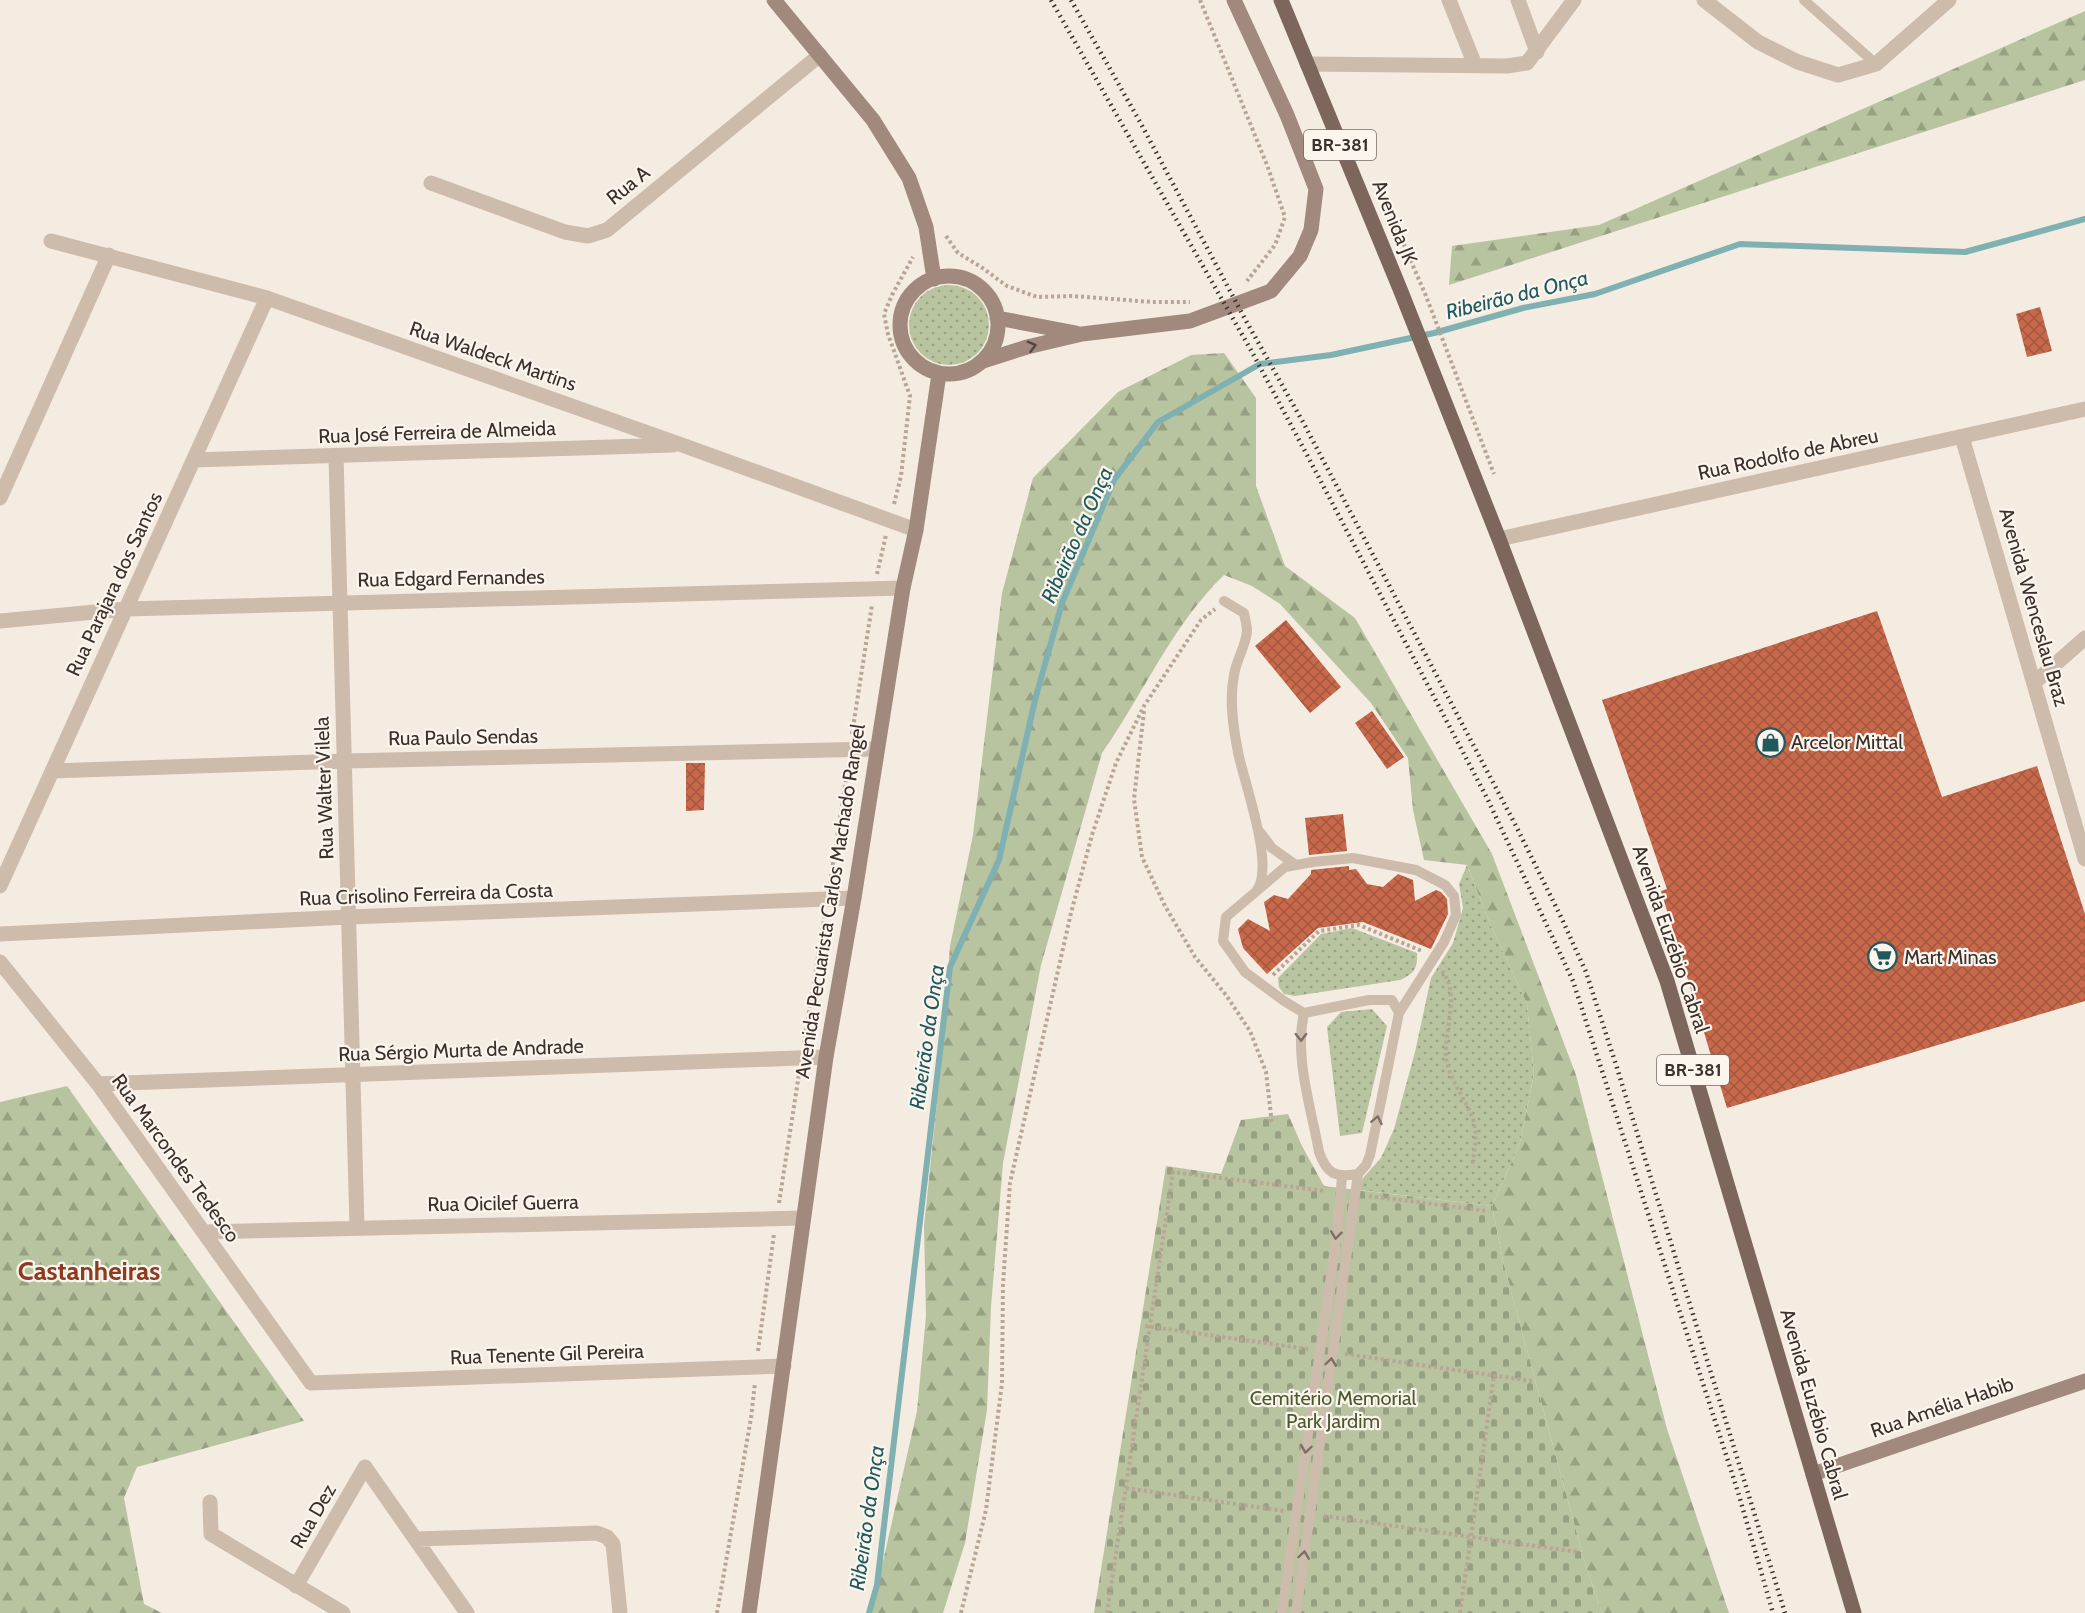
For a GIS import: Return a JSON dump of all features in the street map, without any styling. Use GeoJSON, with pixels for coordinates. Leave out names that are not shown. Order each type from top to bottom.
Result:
{"type":"FeatureCollection","features":[{"type":"Feature","properties":{"kind":"main road","name":"Avenida JK"},"geometry":{"type":"LineString","coordinates":[[1281,0],[1442,395]]}},
{"type":"Feature","properties":{"kind":"main road","name":"Avenida Euzébio Cabral"},"geometry":{"type":"LineString","coordinates":[[1442,395],[1667,981],[1854,1613]]}},
{"type":"Feature","properties":{"kind":"street"},"geometry":{"type":"LineString","coordinates":[[774,0],[873,120],[909,178],[926,227],[934,279]]}},
{"type":"Feature","properties":{"kind":"street"},"geometry":{"type":"LineString","coordinates":[[983,361],[992,349],[997,334],[998,318],[994,304],[986,293],[975,284],[962,278],[948,276],[934,279],[920,286],[909,298],[902,313],[900,329],[904,344],[912,358],[939,374],[955,374],[970,370],[983,361],[1027,346],[1082,334],[1190,321],[1271,291],[1300,256],[1311,230],[1316,189],[1287,115],[1234,0]]}},
{"type":"Feature","properties":{"kind":"street"},"geometry":{"type":"LineString","coordinates":[[1449,0],[1475,65]]}},
{"type":"Feature","properties":{"kind":"street"},"geometry":{"type":"LineString","coordinates":[[1518,0],[1537,52]]}},
{"type":"Feature","properties":{"kind":"street"},"geometry":{"type":"LineString","coordinates":[[1307,64],[1507,66],[1527,63],[1574,0]]}},
{"type":"Feature","properties":{"kind":"street"},"geometry":{"type":"LineString","coordinates":[[1704,0],[1758,42],[1798,62],[1838,75],[1876,64],[1949,0]]}},
{"type":"Feature","properties":{"kind":"street","name":"Rua A"},"geometry":{"type":"LineString","coordinates":[[431,183],[565,232],[588,236],[607,230],[820,55]]}},
{"type":"Feature","properties":{"kind":"street","name":"Rua Waldeck Martins"},"geometry":{"type":"LineString","coordinates":[[51,241],[267,298],[916,530]]}},
{"type":"Feature","properties":{"kind":"street"},"geometry":{"type":"LineString","coordinates":[[0,498],[110,255]]}},
{"type":"Feature","properties":{"kind":"street","name":"Rua Parajara dos Santos"},"geometry":{"type":"LineString","coordinates":[[0,886],[267,298]]}},
{"type":"Feature","properties":{"kind":"street"},"geometry":{"type":"LineString","coordinates":[[998,318],[1082,334]]}},
{"type":"Feature","properties":{"kind":"street","name":"Avenida Pecuarista Carlos Machado Rangel"},"geometry":{"type":"LineString","coordinates":[[749,1613],[826,1057],[854,898],[903,588],[916,530],[939,374]]}},
{"type":"Feature","properties":{"kind":"street","name":"Rua Rodolfo de Abreu"},"geometry":{"type":"LineString","coordinates":[[1499,539],[2085,409]]}},
{"type":"Feature","properties":{"kind":"street","name":"Avenida Wenceslau Braz"},"geometry":{"type":"LineString","coordinates":[[1962,436],[2085,859]]}},
{"type":"Feature","properties":{"kind":"street","name":"Rua José Ferreira de Almeida"},"geometry":{"type":"LineString","coordinates":[[194,460],[682,445]]}},
{"type":"Feature","properties":{"kind":"street","name":"Rua Walter Vilela"},"geometry":{"type":"LineString","coordinates":[[336,456],[357,1227]]}},
{"type":"Feature","properties":{"kind":"street","name":"Rua Edgard Fernandes"},"geometry":{"type":"LineString","coordinates":[[0,621],[126,609],[903,588]]}},
{"type":"Feature","properties":{"kind":"street"},"geometry":{"type":"LineString","coordinates":[[2034,683],[2085,638]]}},
{"type":"Feature","properties":{"kind":"street","name":"Rua Paulo Sendas"},"geometry":{"type":"LineString","coordinates":[[52,771],[345,761],[876,749]]}},
{"type":"Feature","properties":{"kind":"street","name":"Rua Crisolino Ferreira da Costa"},"geometry":{"type":"LineString","coordinates":[[0,934],[349,917],[854,898]]}},
{"type":"Feature","properties":{"kind":"street","name":"Rua Marcondes Tedesco"},"geometry":{"type":"LineString","coordinates":[[0,962],[98,1084],[311,1383]]}},
{"type":"Feature","properties":{"kind":"street","name":"Rua Sérgio Murta de Andrade"},"geometry":{"type":"LineString","coordinates":[[98,1084],[826,1057]]}},
{"type":"Feature","properties":{"kind":"street","name":"Rua Oicilef Guerra"},"geometry":{"type":"LineString","coordinates":[[204,1232],[803,1218]]}},
{"type":"Feature","properties":{"kind":"street","name":"Rua Tenente Gil Pereira"},"geometry":{"type":"LineString","coordinates":[[311,1383],[784,1366]]}},
{"type":"Feature","properties":{"kind":"street","name":"Rua Amélia Habib"},"geometry":{"type":"LineString","coordinates":[[1813,1474],[2085,1381]]}},
{"type":"Feature","properties":{"kind":"street","name":"Rua Dez"},"geometry":{"type":"LineString","coordinates":[[296,1586],[365,1467],[416,1539]]}},
{"type":"Feature","properties":{"kind":"street"},"geometry":{"type":"LineString","coordinates":[[210,1502],[211,1534],[343,1613]]}},
{"type":"Feature","properties":{"kind":"street"},"geometry":{"type":"LineString","coordinates":[[416,1539],[597,1533],[613,1544],[620,1613]]}},
{"type":"Feature","properties":{"kind":"street"},"geometry":{"type":"LineString","coordinates":[[416,1539],[467,1613]]}},
{"type":"Feature","properties":{"kind":"lane"},"geometry":{"type":"LineString","coordinates":[[1804,0],[1876,64]]}},
{"type":"Feature","properties":{"kind":"lane"},"geometry":{"type":"LineString","coordinates":[[1224,601],[1244,613],[1247,631],[1234,674],[1231,695],[1239,755],[1262,846],[1263,872],[1261,883],[1255,892]]}},
{"type":"Feature","properties":{"kind":"lane"},"geometry":{"type":"LineString","coordinates":[[1255,821],[1272,848],[1296,865]]}},
{"type":"Feature","properties":{"kind":"lane"},"geometry":{"type":"LineString","coordinates":[[1304,1013],[1300,1032],[1304,1070],[1319,1152],[1323,1164],[1332,1173],[1342,1177],[1358,1174],[1366,1166],[1398,1013],[1444,942],[1456,915],[1455,896],[1445,885],[1416,870],[1353,858],[1285,867],[1226,917],[1223,942],[1245,972],[1304,1013],[1369,1000],[1392,1000],[1398,1013]]}},
{"type":"Feature","properties":{"kind":"lane"},"geometry":{"type":"LineString","coordinates":[[1296,1613],[1358,1174]]}},
{"type":"Feature","properties":{"kind":"lane"},"geometry":{"type":"LineString","coordinates":[[1282,1613],[1337,1233],[1342,1177]]}},
{"type":"Feature","properties":{"kind":"path"},"geometry":{"type":"LineString","coordinates":[[1200,0],[1267,165],[1285,217],[1275,245],[1247,281]]}},
{"type":"Feature","properties":{"kind":"path"},"geometry":{"type":"LineString","coordinates":[[943,229],[958,253],[1007,286],[1037,297],[1073,296],[1152,302],[1199,302]]}},
{"type":"Feature","properties":{"kind":"path"},"geometry":{"type":"LineString","coordinates":[[1435,319],[1444,344]]}},
{"type":"Feature","properties":{"kind":"path"},"geometry":{"type":"LineString","coordinates":[[961,1613],[986,1510],[1002,1383],[1003,1284],[1010,1183],[1071,913],[1092,835],[1116,763],[1144,706],[1201,620],[1224,601]]}},
{"type":"Feature","properties":{"kind":"path"},"geometry":{"type":"LineString","coordinates":[[1144,706],[1134,800],[1142,857],[1165,906],[1195,957],[1226,995],[1250,1031],[1266,1072],[1272,1124]]}},
{"type":"Feature","properties":{"kind":"path"},"geometry":{"type":"LineString","coordinates":[[1107,1613],[1173,1172]]}},
{"type":"Feature","properties":{"kind":"path"},"geometry":{"type":"LineString","coordinates":[[1460,1613],[1494,1375]]}},
{"type":"Feature","properties":{"kind":"path"},"geometry":{"type":"LineString","coordinates":[[1126,1488],[1296,1512]]}},
{"type":"Feature","properties":{"kind":"path"},"geometry":{"type":"LineString","coordinates":[[1310,1514],[1578,1552]]}},
{"type":"Feature","properties":{"kind":"green space"},"geometry":{"type":"Polygon","coordinates":[[[2085,11],[2085,80],[1449,285],[1452,246],[1599,225],[2085,11]]]}},
{"type":"Feature","properties":{"kind":"green space"},"geometry":{"type":"Polygon","coordinates":[[[949,285],[964,288],[977,297],[986,310],[989,325],[986,340],[977,353],[964,362],[949,365],[934,362],[921,353],[912,340],[909,325],[912,310],[921,297],[934,288],[949,285]]]}},
{"type":"Feature","properties":{"kind":"green space"},"geometry":{"type":"Polygon","coordinates":[[[1224,353],[1256,398],[1256,486],[1285,566],[1355,618],[1492,854],[1576,1075],[1667,1429],[1729,1613],[1602,1613],[1584,1560],[1504,1265],[1492,1206],[1520,1143],[1534,1074],[1527,1004],[1489,921],[1467,865],[1424,860],[1413,810],[1408,758],[1371,703],[1280,604],[1252,586],[1224,575],[1173,638],[1102,753],[1041,965],[1003,1163],[991,1307],[987,1410],[965,1543],[943,1613],[869,1613],[917,1411],[926,1316],[924,1226],[941,1064],[950,946],[973,835],[1002,593],[1033,478],[1118,392],[1191,355],[1224,353]]]}},
{"type":"Feature","properties":{"kind":"green space"},"geometry":{"type":"Polygon","coordinates":[[[1467,865],[1489,921],[1527,1004],[1534,1074],[1520,1143],[1492,1206],[1359,1190],[1363,1178],[1381,1158],[1394,1129],[1415,1052],[1431,978],[1453,943],[1463,908],[1459,884],[1467,865]]]}},
{"type":"Feature","properties":{"kind":"green space"},"geometry":{"type":"Polygon","coordinates":[[[1352,928],[1417,953],[1414,970],[1400,980],[1295,996],[1284,994],[1279,987],[1278,978],[1321,934],[1352,928]]]}},
{"type":"Feature","properties":{"kind":"green space"},"geometry":{"type":"Polygon","coordinates":[[[1372,1009],[1387,1026],[1362,1133],[1340,1136],[1327,1027],[1341,1012],[1372,1009]]]}},
{"type":"Feature","properties":{"kind":"green space"},"geometry":{"type":"Polygon","coordinates":[[[67,1086],[304,1421],[137,1467],[124,1498],[144,1604],[162,1613],[0,1613],[0,1102],[67,1086]]]}},
{"type":"Feature","properties":{"kind":"green space","name":"Cemitério Memorial Park Jardim"},"geometry":{"type":"Polygon","coordinates":[[[1288,1114],[1324,1186],[1492,1206],[1504,1265],[1584,1560],[1602,1613],[1094,1613],[1166,1166],[1221,1174],[1241,1120],[1288,1114]]]}},
{"type":"Feature","properties":{"kind":"building"},"geometry":{"type":"Polygon","coordinates":[[[2040,307],[2052,351],[2027,357],[2016,314],[2040,307]]]}},
{"type":"Feature","properties":{"kind":"building","name":"Mart Minas"},"geometry":{"type":"Polygon","coordinates":[[[1877,611],[1942,797],[2037,766],[2085,914],[2085,1001],[1727,1108],[1661,891],[1667,889],[1602,700],[1877,611]]]}},
{"type":"Feature","properties":{"kind":"building"},"geometry":{"type":"Polygon","coordinates":[[[1286,620],[1341,687],[1310,713],[1255,646],[1286,620]]]}},
{"type":"Feature","properties":{"kind":"building"},"geometry":{"type":"Polygon","coordinates":[[[1372,711],[1404,757],[1387,769],[1355,723],[1372,711]]]}},
{"type":"Feature","properties":{"kind":"building"},"geometry":{"type":"Polygon","coordinates":[[[686,763],[705,763],[704,810],[686,811],[686,763]]]}},
{"type":"Feature","properties":{"kind":"building"},"geometry":{"type":"Polygon","coordinates":[[[1343,814],[1347,851],[1309,855],[1305,818],[1343,814]]]}},
{"type":"Feature","properties":{"kind":"building"},"geometry":{"type":"Polygon","coordinates":[[[1349,866],[1349,870],[1356,869],[1367,884],[1383,887],[1398,874],[1413,880],[1415,901],[1436,890],[1441,892],[1447,899],[1448,914],[1431,949],[1363,922],[1318,928],[1267,974],[1243,948],[1238,929],[1248,919],[1270,931],[1264,902],[1274,895],[1288,899],[1311,874],[1311,870],[1349,866]]]}},
{"type":"Feature","properties":{"kind":"waterway","name":"Ribeirão da Onça"},"geometry":{"type":"LineString","coordinates":[[869,1613],[877,1585],[950,967],[999,860],[1035,700],[1062,603],[1114,480],[1158,422],[1260,364],[1331,355],[1434,333],[1523,308],[1595,294],[1740,244],[1965,252],[2085,219]]}},
{"type":"Feature","properties":{"kind":"railway"},"geometry":{"type":"LineString","coordinates":[[1051,0],[1252,352],[1307,455],[1487,798],[1573,981],[1738,1492],[1773,1613]]}},
{"type":"Feature","properties":{"kind":"railway"},"geometry":{"type":"LineString","coordinates":[[1071,0],[1304,424],[1516,826],[1586,972],[1785,1613]]}},
{"type":"Feature","properties":{"kind":"place","name":"Arcelor Mittal"},"geometry":{"type":"Point","coordinates":[1770,742]}},
{"type":"Feature","properties":{"kind":"place","name":"Mart Minas"},"geometry":{"type":"Point","coordinates":[1883,957]}},
{"type":"Feature","properties":{"kind":"district","name":"Castanheiras"},"geometry":{"type":"Point","coordinates":[89,1271]}}]}
